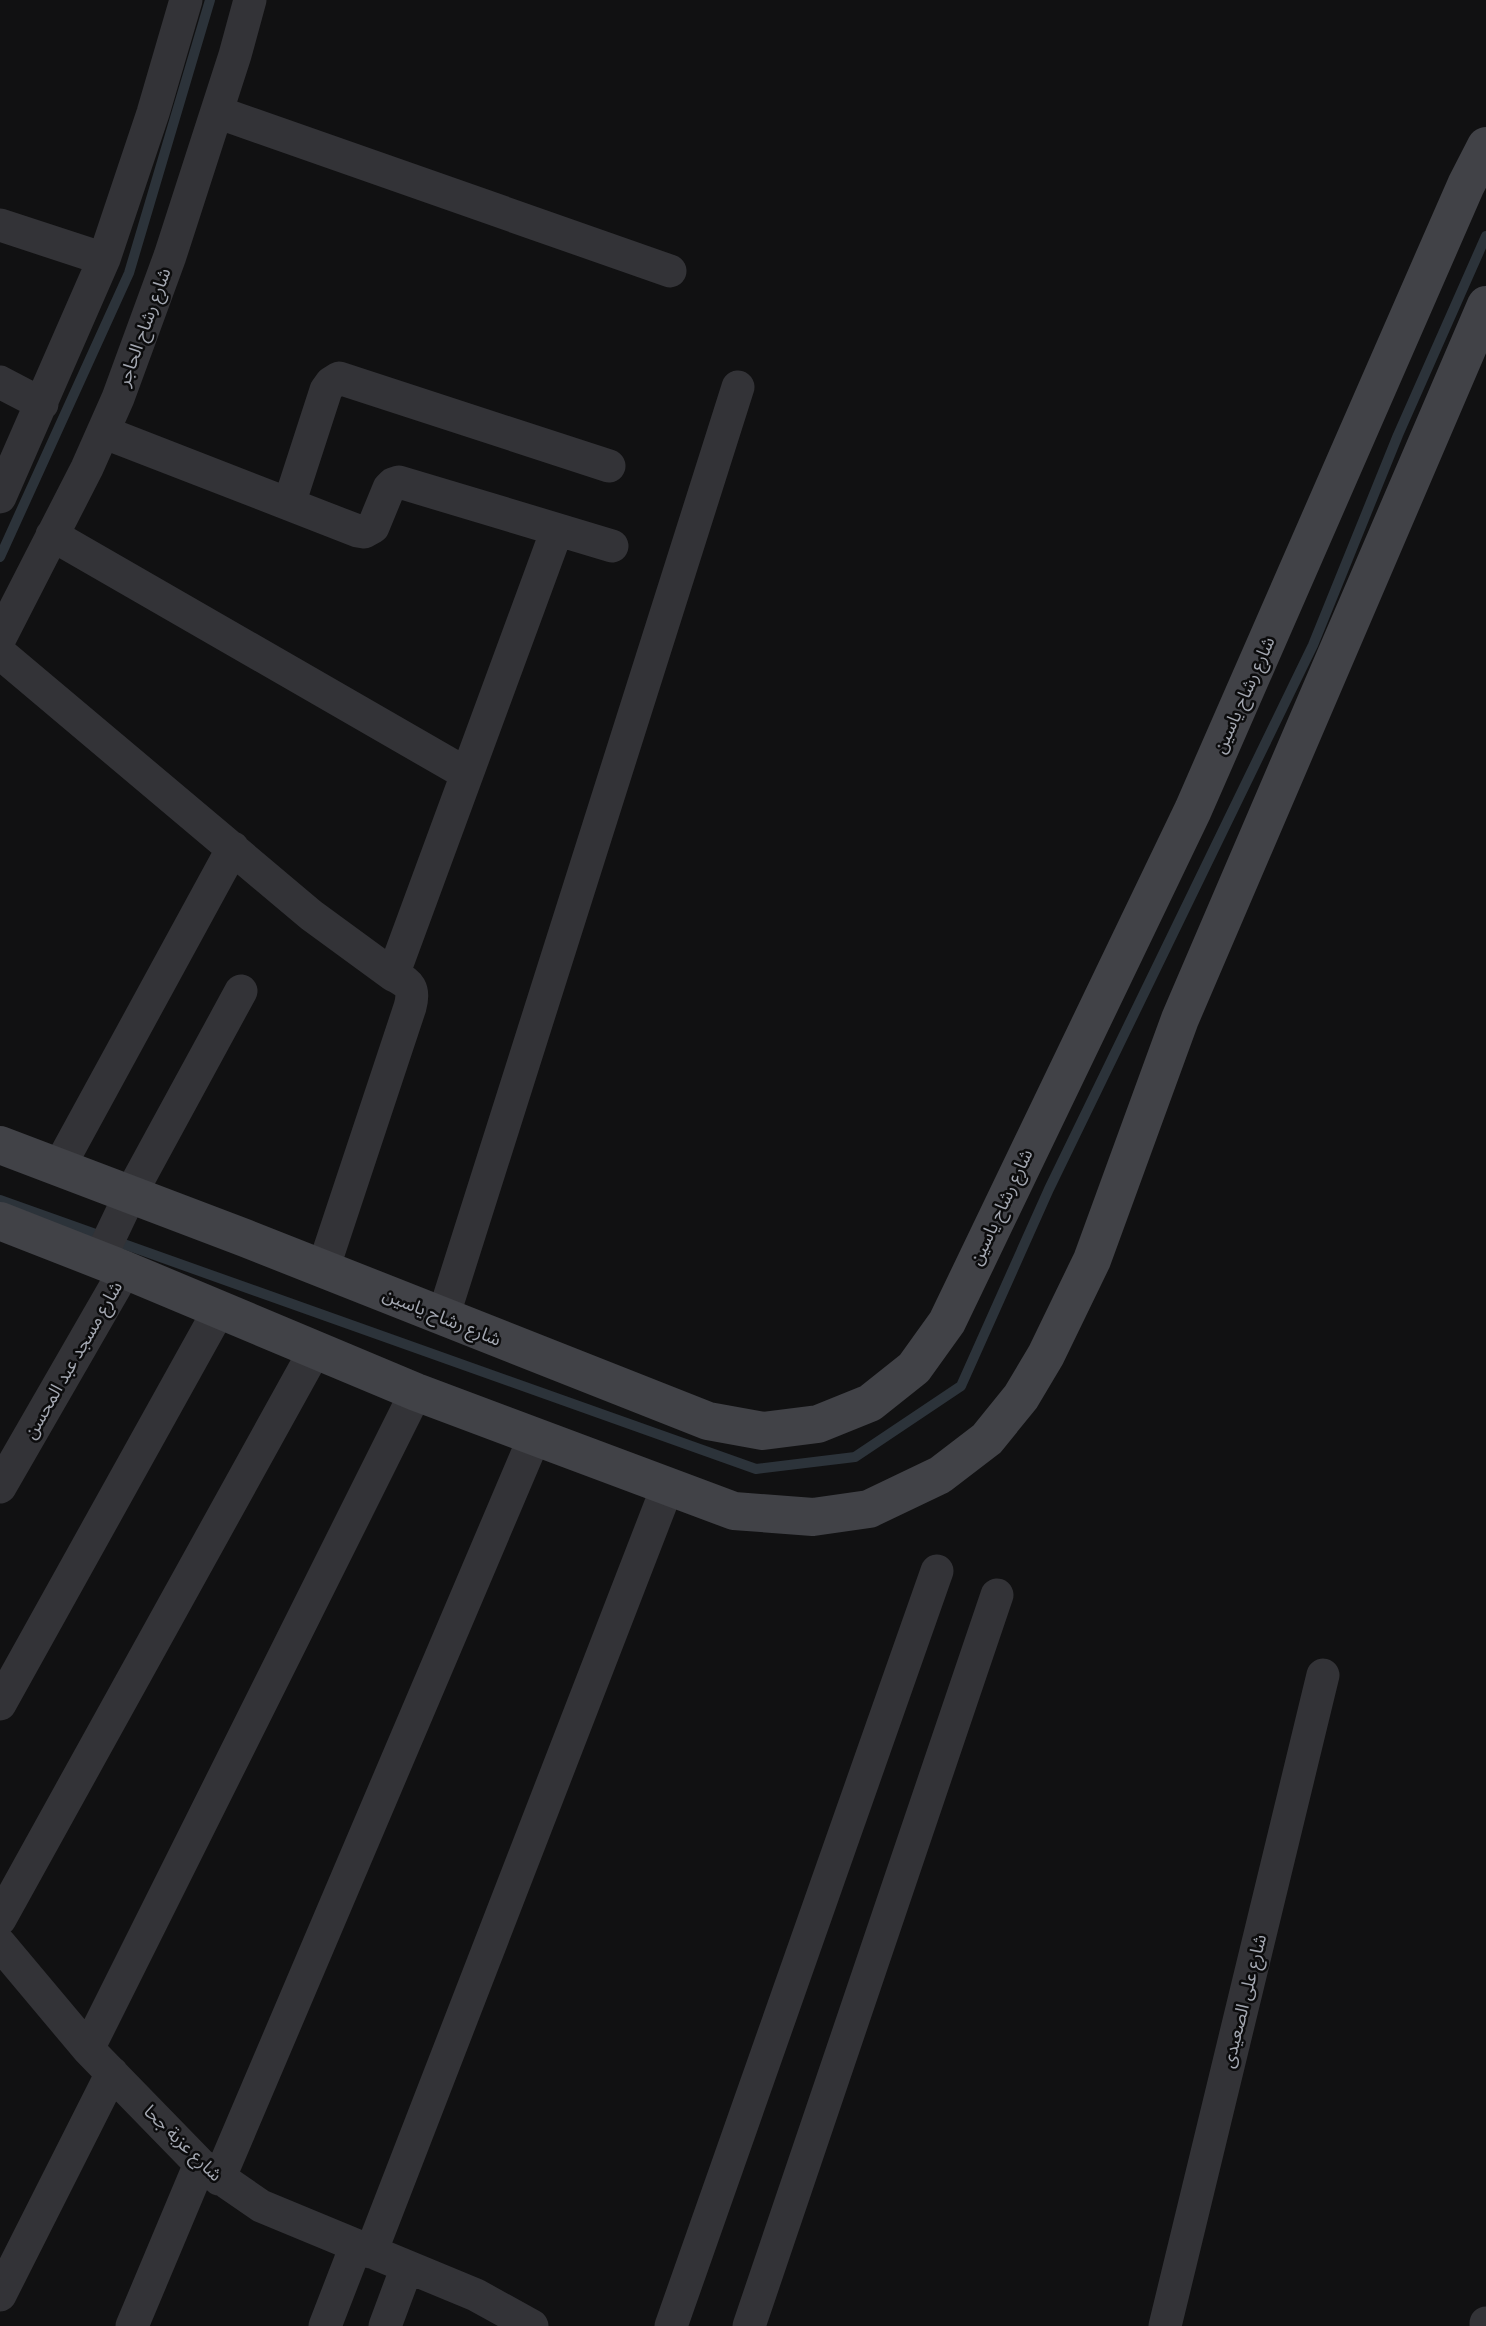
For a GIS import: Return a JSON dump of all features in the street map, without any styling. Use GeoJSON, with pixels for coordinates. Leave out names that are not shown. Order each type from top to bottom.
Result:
{"type":"FeatureCollection","features":[{"type":"Feature","properties":{"kind":"street"},"geometry":{"type":"LineString","coordinates":[[0,497],[104,259],[153,113],[186,0]]}},
{"type":"Feature","properties":{"kind":"street","name":"شارع رشاح الحاجر"},"geometry":{"type":"LineString","coordinates":[[0,638],[103,432],[145,328],[217,112],[250,0]]}},
{"type":"Feature","properties":{"kind":"street"},"geometry":{"type":"LineString","coordinates":[[217,112],[670,271]]}},
{"type":"Feature","properties":{"kind":"street","name":"شارع رشاح ياسين"},"geometry":{"type":"LineString","coordinates":[[0,1222],[323,1269],[708,1421],[763,1431],[818,1424],[870,1403],[914,1368],[947,1322],[1193,810],[1466,185],[1486,146]]}},
{"type":"Feature","properties":{"kind":"street"},"geometry":{"type":"LineString","coordinates":[[0,225],[104,259]]}},
{"type":"Feature","properties":{"kind":"street","name":"شارع رشاح ياسين"},"geometry":{"type":"LineString","coordinates":[[0,1145],[59,1167],[116,1237],[219,1310],[416,1392],[667,1488],[734,1511],[813,1517],[869,1510],[940,1475],[988,1439],[1021,1396],[1046,1355],[1092,1260],[1180,1019],[1486,305]]}},
{"type":"Feature","properties":{"kind":"street"},"geometry":{"type":"LineString","coordinates":[[289,504],[326,390],[331,383],[339,379],[609,466]]}},
{"type":"Feature","properties":{"kind":"street"},"geometry":{"type":"LineString","coordinates":[[0,382],[42,404]]}},
{"type":"Feature","properties":{"kind":"street"},"geometry":{"type":"LineString","coordinates":[[443,1317],[738,387]]}},
{"type":"Feature","properties":{"kind":"street"},"geometry":{"type":"LineString","coordinates":[[103,432],[364,533],[373,527],[389,488],[399,482],[612,546]]}},
{"type":"Feature","properties":{"kind":"street"},"geometry":{"type":"LineString","coordinates":[[393,975],[557,530]]}},
{"type":"Feature","properties":{"kind":"street"},"geometry":{"type":"LineString","coordinates":[[52,535],[467,774]]}},
{"type":"Feature","properties":{"kind":"street"},"geometry":{"type":"LineString","coordinates":[[0,653],[311,915],[405,981],[413,996],[323,1269]]}},
{"type":"Feature","properties":{"kind":"street"},"geometry":{"type":"LineString","coordinates":[[59,1167],[233,848]]}},
{"type":"Feature","properties":{"kind":"street","name":"شارع مسجد عبد المحسن"},"geometry":{"type":"LineString","coordinates":[[0,1486],[116,1237],[241,991]]}},
{"type":"Feature","properties":{"kind":"street"},"geometry":{"type":"LineString","coordinates":[[0,1704],[219,1310]]}},
{"type":"Feature","properties":{"kind":"street"},"geometry":{"type":"LineString","coordinates":[[1,1943],[315,1350]]}},
{"type":"Feature","properties":{"kind":"street"},"geometry":{"type":"LineString","coordinates":[[88,2049],[416,1392]]}},
{"type":"Feature","properties":{"kind":"street"},"geometry":{"type":"LineString","coordinates":[[132,2326],[210,2172],[534,1438]]}},
{"type":"Feature","properties":{"kind":"street"},"geometry":{"type":"LineString","coordinates":[[325,2326],[363,2249],[667,1488]]}},
{"type":"Feature","properties":{"kind":"street"},"geometry":{"type":"LineString","coordinates":[[671,2326],[937,1570]]}},
{"type":"Feature","properties":{"kind":"street"},"geometry":{"type":"LineString","coordinates":[[749,2326],[997,1595]]}},
{"type":"Feature","properties":{"kind":"street","name":"شارع على الصعيدى"},"geometry":{"type":"LineString","coordinates":[[1165,2326],[1323,1675]]}},
{"type":"Feature","properties":{"kind":"street","name":"شارع عزبة جحا"},"geometry":{"type":"LineString","coordinates":[[1,1943],[88,2049],[210,2172],[261,2206],[476,2295],[532,2326]]}},
{"type":"Feature","properties":{"kind":"street"},"geometry":{"type":"LineString","coordinates":[[0,2295],[112,2073]]}},
{"type":"Feature","properties":{"kind":"street"},"geometry":{"type":"LineString","coordinates":[[385,2326],[407,2267]]}},
{"type":"Feature","properties":{"kind":"waterway"},"geometry":{"type":"LineString","coordinates":[[0,557],[129,273],[210,0]]}},
{"type":"Feature","properties":{"kind":"waterway"},"geometry":{"type":"LineString","coordinates":[[0,1200],[756,1469],[855,1457],[961,1386],[1049,1189],[1313,645],[1398,435],[1486,236]]}}]}
